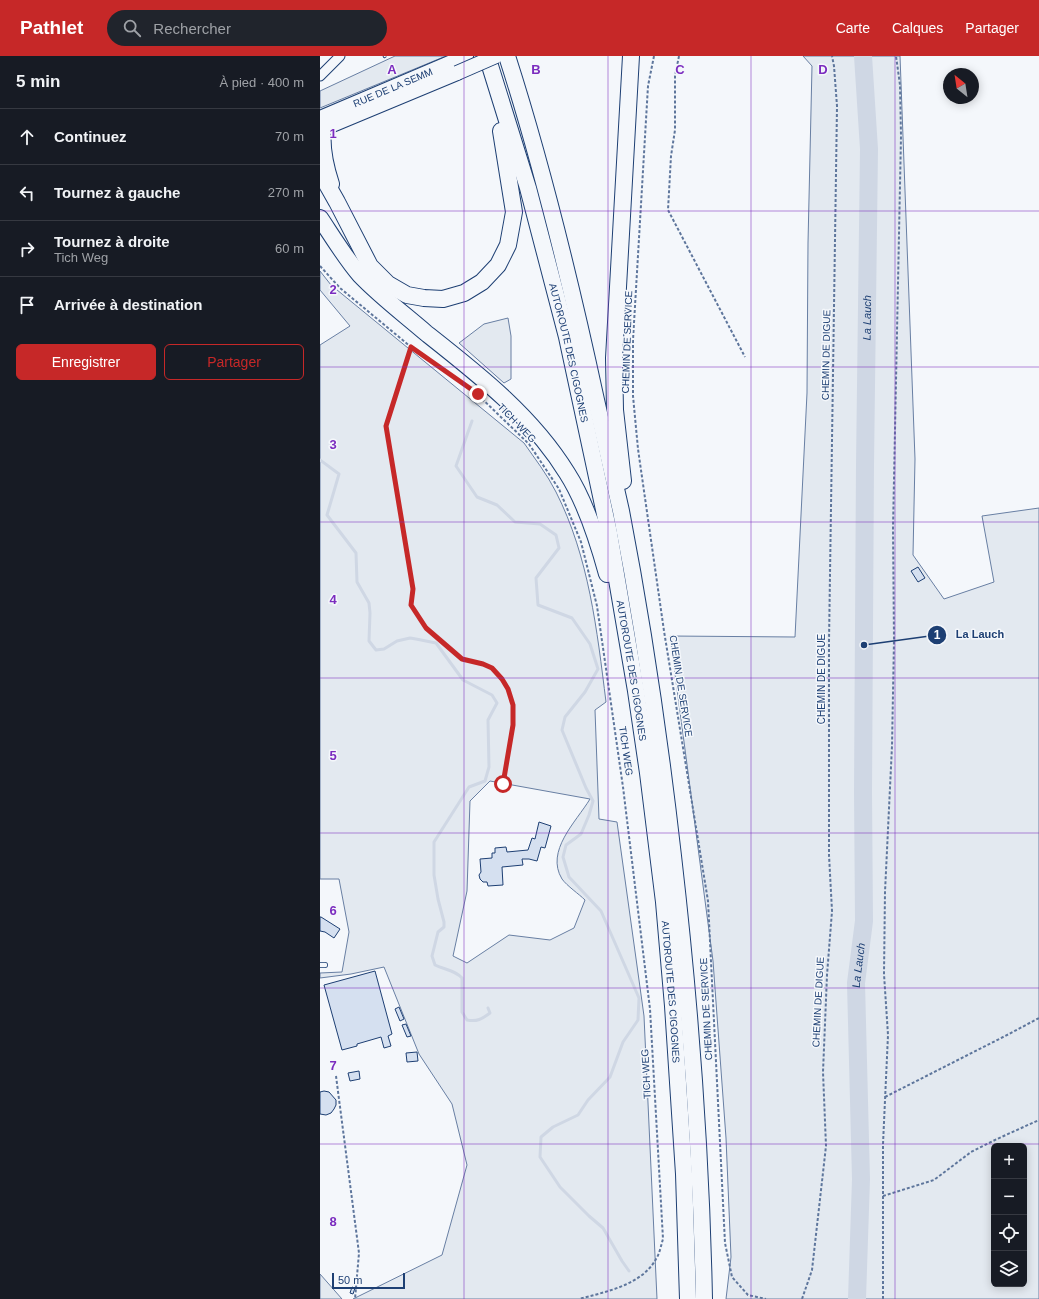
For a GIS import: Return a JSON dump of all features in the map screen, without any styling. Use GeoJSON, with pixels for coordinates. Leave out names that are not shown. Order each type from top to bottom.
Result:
{"type":"FeatureCollection","features":[{"type":"Feature","properties":{"kind":"highway"},"geometry":{"type":"LineString","coordinates":[[320,172],[370,266],[388,284],[407,295],[443,299],[464,293],[482,282],[498,265],[508,245],[514,212],[502,136],[485,75],[485,56]]}},
{"type":"Feature","properties":{"kind":"highway","name":"AUTOROUTE DES CIGOGNES"},"geometry":{"type":"LineString","coordinates":[[485,56],[528,188],[567,337],[609,533],[622,610],[648,773],[664,902],[673,1006],[684,1174],[688,1299]]}},
{"type":"Feature","properties":{"kind":"highway","name":"AUTOROUTE DES CIGOGNES"},"geometry":{"type":"LineString","coordinates":[[507,56],[544,185],[579,324],[621,512],[639,613],[660,748],[678,900],[688,1005],[698,1149],[704,1299]]}},
{"type":"Feature","properties":{"kind":"highway"},"geometry":{"type":"LineString","coordinates":[[621,512],[625,499],[615,410],[614,358],[631,56]]}},
{"type":"Feature","properties":{"kind":"highway"},"geometry":{"type":"LineString","coordinates":[[321,126],[323,155],[337,202]]}},
{"type":"Feature","properties":{"kind":"highway"},"geometry":{"type":"LineString","coordinates":[[320,218],[360,274],[400,311],[457,357],[512,405],[542,438],[567,472],[580,497],[602,557],[611,588],[622,610]]}},
{"type":"Feature","properties":{"kind":"main road","name":"RUE DE LA SEMM"},"geometry":{"type":"LineString","coordinates":[[321,126],[466,56]]}},
{"type":"Feature","properties":{"kind":"main road","name":"RUE DE LA SEMM"},"geometry":{"type":"LineString","coordinates":[[321,126],[496,56]]}},
{"type":"Feature","properties":{"kind":"street"},"geometry":{"type":"LineString","coordinates":[[320,76],[340,56]]}},
{"type":"Feature","properties":{"kind":"path","name":"CHEMIN DE SERVICE"},"geometry":{"type":"LineString","coordinates":[[654,56],[648,86],[633,340],[633,396],[638,449],[664,631],[708,901],[725,1243],[732,1277],[748,1295],[766,1299]]}},
{"type":"Feature","properties":{"kind":"path"},"geometry":{"type":"LineString","coordinates":[[679,56],[675,76],[675,130],[671,156],[668,210],[745,357]]}},
{"type":"Feature","properties":{"kind":"path","name":"CHEMIN DE DIGUE"},"geometry":{"type":"LineString","coordinates":[[802,1299],[812,1270],[826,1146],[823,1072],[832,911],[829,855],[829,641],[837,106],[832,56]]}},
{"type":"Feature","properties":{"kind":"path"},"geometry":{"type":"LineString","coordinates":[[884,1299],[883,1144],[888,1035],[884,974],[885,892],[892,739],[894,640],[893,528],[901,136],[900,85],[896,56]]}},
{"type":"Feature","properties":{"kind":"path","name":"TICH WEG"},"geometry":{"type":"LineString","coordinates":[[320,266],[340,288],[411,347],[478,394],[528,444],[559,489],[581,542],[597,606],[623,787],[650,1009],[663,1238],[656,1259],[646,1273],[620,1288],[579,1299]]}},
{"type":"Feature","properties":{"kind":"path"},"geometry":{"type":"LineString","coordinates":[[411,347],[386,426],[413,589],[411,605],[426,628],[462,659],[483,664],[492,668],[502,679],[508,689],[513,705],[513,725],[503,784]]}},
{"type":"Feature","properties":{"kind":"path"},"geometry":{"type":"LineString","coordinates":[[885,1096],[1039,1018]]}},
{"type":"Feature","properties":{"kind":"path"},"geometry":{"type":"LineString","coordinates":[[336,1076],[359,1253],[355,1299]]}},
{"type":"Feature","properties":{"kind":"path"},"geometry":{"type":"LineString","coordinates":[[883,1196],[934,1180],[971,1152],[1039,1120]]}},
{"type":"Feature","properties":{"kind":"shaded area"},"geometry":{"type":"Polygon","coordinates":[[[395,56],[446,56],[320,108],[320,91],[395,56]]]}},
{"type":"Feature","properties":{"kind":"shaded area"},"geometry":{"type":"Polygon","coordinates":[[[803,56],[900,56],[915,459],[913,555],[944,599],[994,582],[982,516],[1039,508],[1039,1299],[726,1299],[731,1257],[726,1138],[713,961],[670,636],[795,637],[807,393],[808,243],[812,66],[803,56]]]}},
{"type":"Feature","properties":{"kind":"shaded area"},"geometry":{"type":"Polygon","coordinates":[[[320,271],[331,285],[524,443],[556,492],[576,542],[590,594],[606,702],[595,710],[599,819],[617,822],[644,1016],[657,1299],[353,1299],[442,1255],[467,1165],[452,1104],[419,1054],[384,967],[351,974],[320,978],[320,973],[342,972],[349,932],[339,879],[320,879],[320,345],[350,326],[320,290],[320,271]],[[490,781],[470,801],[467,891],[453,956],[467,963],[509,935],[550,940],[574,928],[585,900],[562,879],[558,868],[557,858],[564,837],[590,799],[490,781]]]}},
{"type":"Feature","properties":{"kind":"shaded area"},"geometry":{"type":"Polygon","coordinates":[[[508,318],[511,336],[511,379],[504,383],[459,343],[484,324],[508,318]]]}},
{"type":"Feature","properties":{"kind":"shaded area"},"geometry":{"type":"Polygon","coordinates":[[[320,1274],[342,1299],[320,1299],[320,1274]]]}},
{"type":"Feature","properties":{"kind":"building"},"geometry":{"type":"Polygon","coordinates":[[[918,567],[925,578],[918,582],[911,571],[918,567]]]}},
{"type":"Feature","properties":{"kind":"building"},"geometry":{"type":"Polygon","coordinates":[[[539,822],[551,826],[545,848],[541,847],[537,861],[522,859],[523,865],[502,867],[503,885],[488,886],[487,882],[483,882],[479,875],[481,872],[480,859],[492,858],[492,853],[495,853],[495,848],[506,847],[507,852],[528,850],[532,838],[535,839],[539,822]]]}},
{"type":"Feature","properties":{"kind":"building"},"geometry":{"type":"Polygon","coordinates":[[[320,917],[340,929],[334,938],[325,932],[320,931],[320,917]]]}},
{"type":"Feature","properties":{"kind":"building"},"geometry":{"type":"Polygon","coordinates":[[[375,971],[392,1034],[388,1036],[391,1046],[384,1048],[381,1037],[342,1050],[324,985],[375,971]]]}},
{"type":"Feature","properties":{"kind":"building"},"geometry":{"type":"Polygon","coordinates":[[[399,1007],[404,1019],[400,1021],[395,1009],[399,1007]]]}},
{"type":"Feature","properties":{"kind":"building"},"geometry":{"type":"Polygon","coordinates":[[[406,1024],[411,1036],[407,1037],[402,1025],[406,1024]]]}},
{"type":"Feature","properties":{"kind":"building"},"geometry":{"type":"Polygon","coordinates":[[[417,1052],[418,1061],[407,1062],[406,1053],[417,1052]]]}},
{"type":"Feature","properties":{"kind":"building"},"geometry":{"type":"Polygon","coordinates":[[[359,1071],[360,1079],[350,1081],[348,1073],[359,1071]]]}},
{"type":"Feature","properties":{"kind":"building"},"geometry":{"type":"Polygon","coordinates":[[[320,1092],[329,1092],[336,1100],[334,1109],[331,1113],[326,1115],[320,1114],[320,1092]]]}},
{"type":"Feature","properties":{"kind":"building"},"geometry":{"type":"Polygon","coordinates":[[[352,1287],[355,1288],[353,1294],[350,1293],[352,1287]]]}},
{"type":"Feature","properties":{"kind":"waterway","name":"La Lauch"},"geometry":{"type":"LineString","coordinates":[[857,1299],[861,1179],[856,983],[864,921],[863,792],[865,465],[869,149],[863,56]]}},
{"type":"Feature","properties":{"kind":"waterway"},"geometry":{"type":"LineString","coordinates":[[472,421],[456,466],[477,497],[497,505],[515,522],[540,524],[556,535],[559,548],[536,578],[538,605],[572,618],[590,644],[598,669],[585,692],[565,717],[562,730],[586,788],[593,801],[581,834],[566,845],[563,857],[569,877],[601,911],[639,998],[638,1020],[623,1042],[610,1077],[588,1100],[578,1115],[553,1127],[541,1137],[540,1157],[560,1187],[603,1228],[629,1271]]}},
{"type":"Feature","properties":{"kind":"waterway"},"geometry":{"type":"LineString","coordinates":[[320,460],[339,474],[327,515],[356,553],[357,582],[369,603],[369,641],[376,650],[384,649],[397,641],[410,638],[436,643],[463,680],[492,695],[497,703],[488,720],[489,767],[485,781],[469,787],[434,842],[434,875],[444,927],[438,932],[432,956],[435,965],[453,972],[462,978],[462,1012],[467,1020],[479,1020],[490,1013],[488,1008]]}},
{"type":"Feature","properties":{"kind":"fence"},"geometry":{"type":"LineString","coordinates":[[383,56],[384,58],[388,56]]}},
{"type":"Feature","properties":{"kind":"place","name":"La Lauch"},"geometry":{"type":"Point","coordinates":[864,645]}},
{"type":"Feature","properties":{"kind":"route"},"geometry":{"type":"LineString","coordinates":[[478,394],[411,347],[386,426],[413,589],[411,605],[426,628],[462,659],[483,664],[492,668],[502,679],[508,689],[513,705],[513,725],[503,784]]}}]}
